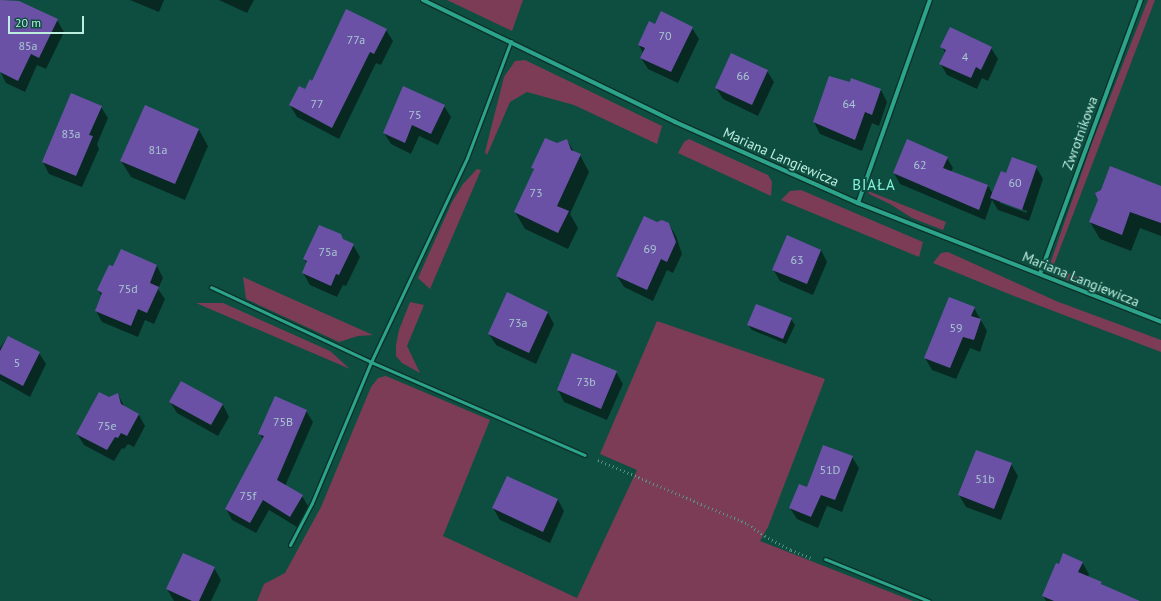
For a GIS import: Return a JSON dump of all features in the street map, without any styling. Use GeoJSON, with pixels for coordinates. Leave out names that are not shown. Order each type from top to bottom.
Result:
{"type":"FeatureCollection","features":[{"type":"Feature","properties":{"kind":"street","name":"Mariana Langiewicza"},"geometry":{"type":"LineString","coordinates":[[423,0],[511,41],[675,122],[858,203],[1161,322]]}},
{"type":"Feature","properties":{"kind":"street"},"geometry":{"type":"LineString","coordinates":[[858,203],[930,0]]}},
{"type":"Feature","properties":{"kind":"street","name":"Zwrotnikowa"},"geometry":{"type":"LineString","coordinates":[[1040,274],[1141,0]]}},
{"type":"Feature","properties":{"kind":"lane"},"geometry":{"type":"LineString","coordinates":[[290,544],[312,503],[371,362],[467,158],[511,41]]}},
{"type":"Feature","properties":{"kind":"lane"},"geometry":{"type":"LineString","coordinates":[[211,288],[371,362],[585,455]]}},
{"type":"Feature","properties":{"kind":"lane"},"geometry":{"type":"LineString","coordinates":[[825,559],[929,601]]}},
{"type":"Feature","properties":{"kind":"path"},"geometry":{"type":"LineString","coordinates":[[585,455],[748,524],[765,536],[791,550],[810,558],[825,559]]}},
{"type":"Feature","properties":{"kind":"shaded area"},"geometry":{"type":"Polygon","coordinates":[[[447,0],[523,0],[512,31],[447,0]]]}},
{"type":"Feature","properties":{"kind":"shaded area"},"geometry":{"type":"Polygon","coordinates":[[[1148,0],[1155,0],[1053,267],[1103,287],[1090,290],[1053,275],[1050,271],[1050,264],[1092,143],[1148,0]]]}},
{"type":"Feature","properties":{"kind":"shaded area"},"geometry":{"type":"Polygon","coordinates":[[[525,60],[662,126],[657,144],[574,105],[527,92],[510,102],[487,155],[485,152],[504,77],[515,61],[525,60]]]}},
{"type":"Feature","properties":{"kind":"shaded area"},"geometry":{"type":"Polygon","coordinates":[[[689,139],[768,175],[772,182],[771,196],[678,153],[684,142],[689,139]]]}},
{"type":"Feature","properties":{"kind":"shaded area"},"geometry":{"type":"Polygon","coordinates":[[[477,169],[481,170],[430,289],[418,278],[452,202],[463,184],[477,169]]]}},
{"type":"Feature","properties":{"kind":"shaded area"},"geometry":{"type":"Polygon","coordinates":[[[801,190],[923,242],[919,257],[781,200],[790,191],[801,190]]]}},
{"type":"Feature","properties":{"kind":"shaded area"},"geometry":{"type":"Polygon","coordinates":[[[868,191],[946,222],[943,230],[912,218],[890,204],[869,194],[868,191]]]}},
{"type":"Feature","properties":{"kind":"shaded area"},"geometry":{"type":"Polygon","coordinates":[[[948,252],[1056,301],[1161,340],[1161,352],[1009,294],[933,263],[941,253],[948,252]]]}},
{"type":"Feature","properties":{"kind":"shaded area"},"geometry":{"type":"Polygon","coordinates":[[[243,277],[373,335],[358,336],[339,342],[246,299],[243,277]]]}},
{"type":"Feature","properties":{"kind":"shaded area"},"geometry":{"type":"Polygon","coordinates":[[[410,302],[424,305],[407,346],[420,373],[402,363],[396,356],[396,345],[399,330],[410,302]]]}},
{"type":"Feature","properties":{"kind":"shaded area"},"geometry":{"type":"Polygon","coordinates":[[[196,303],[223,303],[330,351],[350,369],[196,303]]]}},
{"type":"Feature","properties":{"kind":"shaded area"},"geometry":{"type":"Polygon","coordinates":[[[657,321],[825,379],[768,527],[760,541],[913,601],[257,601],[264,584],[285,573],[321,507],[371,387],[378,378],[386,376],[490,420],[443,536],[577,598],[637,470],[600,454],[657,321]]]}},
{"type":"Feature","properties":{"kind":"building"},"geometry":{"type":"Polygon","coordinates":[[[0,0],[19,1],[58,19],[39,58],[31,54],[18,81],[0,72],[0,0]]]}},
{"type":"Feature","properties":{"kind":"building"},"geometry":{"type":"Polygon","coordinates":[[[346,9],[387,29],[374,54],[370,52],[332,128],[289,105],[299,86],[305,89],[310,79],[312,81],[346,9]]]}},
{"type":"Feature","properties":{"kind":"building"},"geometry":{"type":"Polygon","coordinates":[[[661,11],[693,27],[671,72],[640,58],[645,48],[638,45],[649,21],[655,24],[661,11]]]}},
{"type":"Feature","properties":{"kind":"building"},"geometry":{"type":"Polygon","coordinates":[[[950,27],[992,47],[981,70],[976,67],[971,78],[939,64],[946,50],[940,47],[950,27]]]}},
{"type":"Feature","properties":{"kind":"building"},"geometry":{"type":"Polygon","coordinates":[[[731,53],[768,70],[752,105],[715,88],[731,53]]]}},
{"type":"Feature","properties":{"kind":"building"},"geometry":{"type":"Polygon","coordinates":[[[829,76],[850,82],[851,78],[881,89],[872,115],[865,112],[855,140],[813,122],[829,76]]]}},
{"type":"Feature","properties":{"kind":"building"},"geometry":{"type":"Polygon","coordinates":[[[403,86],[445,105],[431,134],[412,125],[405,143],[383,133],[403,86]]]}},
{"type":"Feature","properties":{"kind":"building"},"geometry":{"type":"Polygon","coordinates":[[[71,93],[102,106],[89,135],[93,136],[76,176],[42,162],[71,93]]]}},
{"type":"Feature","properties":{"kind":"building"},"geometry":{"type":"Polygon","coordinates":[[[145,105],[199,129],[175,184],[120,161],[145,105]]]}},
{"type":"Feature","properties":{"kind":"building"},"geometry":{"type":"Polygon","coordinates":[[[545,138],[557,143],[567,139],[571,150],[581,154],[557,206],[569,211],[558,233],[514,212],[534,169],[531,168],[545,138]]]}},
{"type":"Feature","properties":{"kind":"building"},"geometry":{"type":"Polygon","coordinates":[[[907,139],[948,157],[943,168],[988,185],[979,210],[893,173],[907,139]]]}},
{"type":"Feature","properties":{"kind":"building"},"geometry":{"type":"Polygon","coordinates":[[[1012,157],[1037,166],[1022,210],[990,198],[1001,171],[1006,173],[1012,157]]]}},
{"type":"Feature","properties":{"kind":"building"},"geometry":{"type":"Polygon","coordinates":[[[1110,166],[1161,186],[1161,223],[1130,212],[1122,235],[1089,222],[1098,200],[1095,193],[1101,190],[1110,166]]]}},
{"type":"Feature","properties":{"kind":"building"},"geometry":{"type":"Polygon","coordinates":[[[644,216],[657,222],[662,220],[669,223],[676,242],[667,262],[661,259],[647,290],[616,276],[644,216]]]}},
{"type":"Feature","properties":{"kind":"building"},"geometry":{"type":"Polygon","coordinates":[[[319,225],[341,234],[343,239],[354,244],[339,275],[336,274],[331,286],[302,273],[307,261],[303,259],[319,225]]]}},
{"type":"Feature","properties":{"kind":"building"},"geometry":{"type":"Polygon","coordinates":[[[787,235],[821,250],[807,284],[772,270],[787,235]]]}},
{"type":"Feature","properties":{"kind":"building"},"geometry":{"type":"Polygon","coordinates":[[[121,249],[157,265],[150,283],[159,287],[147,313],[138,309],[131,326],[95,311],[102,293],[97,290],[109,265],[113,266],[121,249]]]}},
{"type":"Feature","properties":{"kind":"building"},"geometry":{"type":"Polygon","coordinates":[[[507,292],[548,312],[529,353],[488,334],[507,292]]]}},
{"type":"Feature","properties":{"kind":"building"},"geometry":{"type":"Polygon","coordinates":[[[949,297],[975,307],[971,316],[981,319],[974,340],[963,337],[950,368],[924,358],[949,297]]]}},
{"type":"Feature","properties":{"kind":"building"},"geometry":{"type":"Polygon","coordinates":[[[756,304],[792,318],[783,339],[747,325],[756,304]]]}},
{"type":"Feature","properties":{"kind":"building"},"geometry":{"type":"Polygon","coordinates":[[[8,336],[40,352],[23,386],[0,374],[0,351],[8,336]]]}},
{"type":"Feature","properties":{"kind":"building"},"geometry":{"type":"Polygon","coordinates":[[[572,353],[617,371],[601,409],[557,390],[572,353]]]}},
{"type":"Feature","properties":{"kind":"building"},"geometry":{"type":"Polygon","coordinates":[[[181,381],[223,404],[211,425],[169,402],[181,381]]]}},
{"type":"Feature","properties":{"kind":"building"},"geometry":{"type":"Polygon","coordinates":[[[99,392],[109,397],[118,393],[121,404],[139,414],[127,436],[121,433],[118,438],[115,437],[107,450],[76,434],[99,392]]]}},
{"type":"Feature","properties":{"kind":"building"},"geometry":{"type":"Polygon","coordinates":[[[275,396],[307,410],[277,480],[303,495],[290,517],[263,500],[250,523],[225,509],[264,436],[258,434],[275,396]]]}},
{"type":"Feature","properties":{"kind":"building"},"geometry":{"type":"Polygon","coordinates":[[[823,445],[853,456],[835,500],[821,495],[811,517],[789,508],[799,484],[807,487],[823,445]]]}},
{"type":"Feature","properties":{"kind":"building"},"geometry":{"type":"Polygon","coordinates":[[[976,450],[1012,463],[994,509],[958,495],[976,450]]]}},
{"type":"Feature","properties":{"kind":"building"},"geometry":{"type":"Polygon","coordinates":[[[507,476],[558,499],[543,532],[492,508],[507,476]]]}},
{"type":"Feature","properties":{"kind":"building"},"geometry":{"type":"Polygon","coordinates":[[[183,553],[215,567],[199,601],[192,601],[166,589],[183,553]]]}},
{"type":"Feature","properties":{"kind":"building"},"geometry":{"type":"Polygon","coordinates":[[[1063,553],[1083,562],[1078,572],[1140,601],[1054,601],[1042,596],[1056,563],[1059,564],[1063,553]]]}},
{"type":"Feature","properties":{"kind":"district","name":"BIAŁA"},"geometry":{"type":"Point","coordinates":[874,185]}}]}
